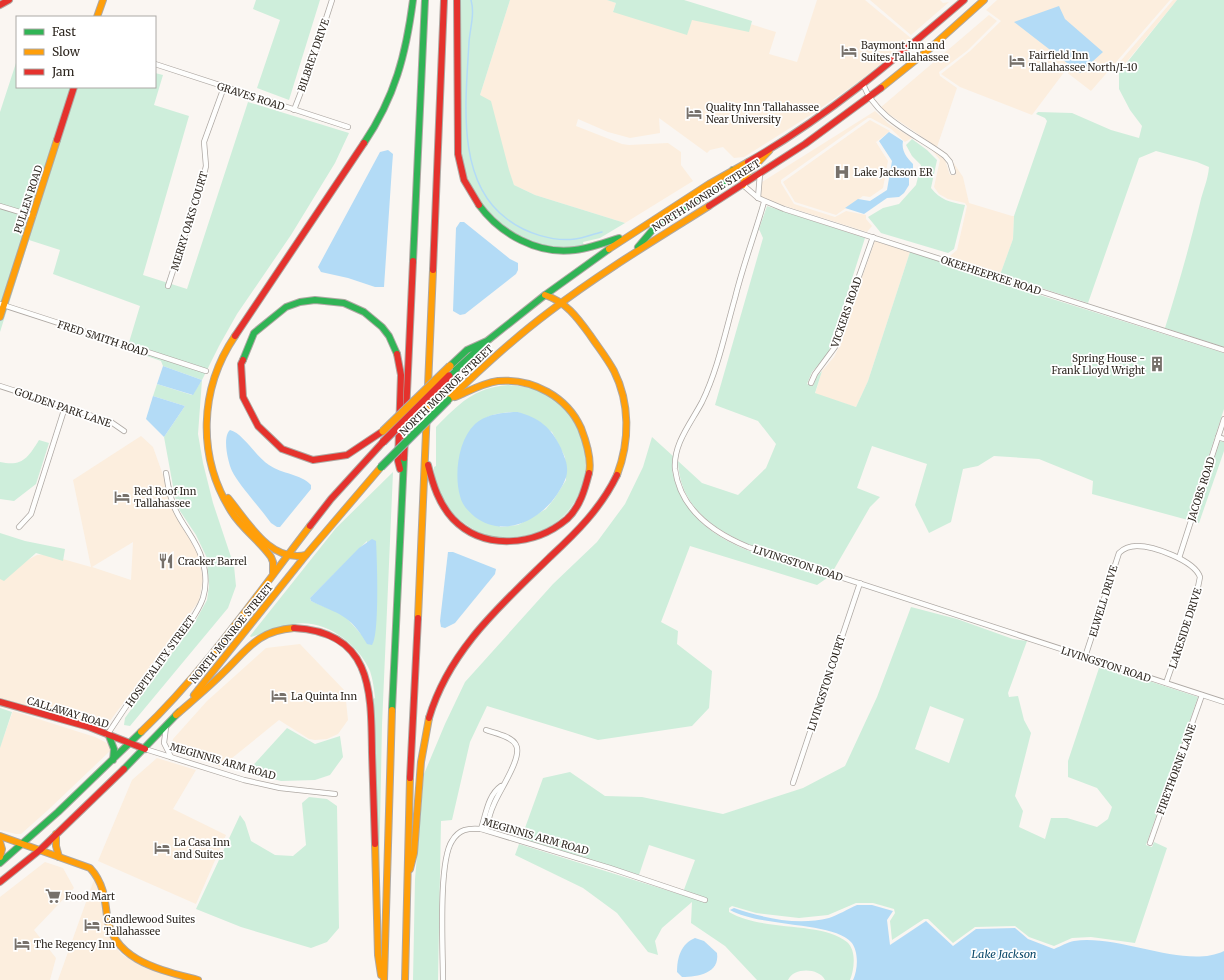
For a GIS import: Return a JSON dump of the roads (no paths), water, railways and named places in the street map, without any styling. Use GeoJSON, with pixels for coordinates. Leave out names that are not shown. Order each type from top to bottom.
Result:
{"type":"FeatureCollection","features":[{"type":"Feature","properties":{"kind":"main road"},"geometry":{"type":"LineString","coordinates":[[0,5],[9,0]]}},
{"type":"Feature","properties":{"kind":"main road"},"geometry":{"type":"LineString","coordinates":[[97,16],[103,0]]}},
{"type":"Feature","properties":{"kind":"main road"},"geometry":{"type":"LineString","coordinates":[[273,573],[272,558],[237,520],[219,488],[207,445],[206,423],[208,402],[214,376],[230,343],[246,317],[370,136],[380,119],[397,79],[406,49],[413,0]]}},
{"type":"Feature","properties":{"kind":"main road"},"geometry":{"type":"LineString","coordinates":[[383,980],[392,720],[425,0]]}},
{"type":"Feature","properties":{"kind":"main road"},"geometry":{"type":"LineString","coordinates":[[405,980],[406,891],[426,457],[444,0]]}},
{"type":"Feature","properties":{"kind":"main road"},"geometry":{"type":"LineString","coordinates":[[457,0],[457,148],[463,176],[477,202],[494,223],[503,231],[522,241],[541,248],[556,251],[579,250],[626,236]]}},
{"type":"Feature","properties":{"kind":"main road","name":"NORTH MONROE STREET"},"geometry":{"type":"LineString","coordinates":[[0,863],[24,844],[162,712],[210,656],[331,499],[383,442],[449,376],[487,341],[545,295],[626,236],[772,148],[863,84],[964,0]]}},
{"type":"Feature","properties":{"kind":"main road","name":"NORTH MONROE STREET"},"geometry":{"type":"LineString","coordinates":[[0,882],[40,850],[146,749],[232,650],[306,555],[382,466],[448,400],[494,357],[562,302],[633,253],[743,185],[868,98],[944,36],[984,0]]}},
{"type":"Feature","properties":{"kind":"main road"},"geometry":{"type":"LineString","coordinates":[[934,26],[944,36]]}},
{"type":"Feature","properties":{"kind":"main road","name":"PULLEN ROAD"},"geometry":{"type":"LineString","coordinates":[[0,318],[2,304],[74,88]]}},
{"type":"Feature","properties":{"kind":"main road"},"geometry":{"type":"LineString","coordinates":[[743,185],[746,175],[772,148]]}},
{"type":"Feature","properties":{"kind":"main road"},"geometry":{"type":"LineString","coordinates":[[633,253],[655,227],[726,183],[732,178],[734,170]]}},
{"type":"Feature","properties":{"kind":"main road"},"geometry":{"type":"LineString","coordinates":[[406,891],[414,853],[424,741],[431,710],[446,674],[456,657],[476,632],[601,504],[611,490],[620,468],[628,433],[627,417],[619,381],[610,363],[562,302],[545,295]]}},
{"type":"Feature","properties":{"kind":"main road"},"geometry":{"type":"LineString","coordinates":[[403,478],[398,461],[401,368],[397,352],[390,337],[380,325],[361,310],[350,304],[326,299],[300,301],[272,315],[261,325],[251,338],[245,352],[240,379],[242,396],[248,412],[264,436],[274,445],[294,455],[322,460],[340,457],[359,450],[372,442],[383,431],[450,366],[468,350],[487,341]]}},
{"type":"Feature","properties":{"kind":"main road"},"geometry":{"type":"LineString","coordinates":[[426,457],[438,500],[448,515],[468,531],[497,541],[513,542],[528,540],[547,533],[561,524],[573,512],[582,498],[590,468],[586,435],[578,419],[566,404],[552,392],[534,384],[517,381],[499,382],[480,386],[448,400]]}},
{"type":"Feature","properties":{"kind":"main road"},"geometry":{"type":"LineString","coordinates":[[219,488],[258,534],[286,556],[293,557],[306,555]]}},
{"type":"Feature","properties":{"kind":"main road"},"geometry":{"type":"LineString","coordinates":[[176,715],[224,672],[252,643],[269,632],[293,627],[320,631],[341,643],[358,661],[368,679],[371,704],[378,955],[383,980]]}},
{"type":"Feature","properties":{"kind":"main road","name":"CALLAWAY ROAD"},"geometry":{"type":"LineString","coordinates":[[0,702],[89,727],[130,744]]}},
{"type":"Feature","properties":{"kind":"main road"},"geometry":{"type":"LineString","coordinates":[[108,735],[114,749],[113,760]]}},
{"type":"Feature","properties":{"kind":"main road","name":"MEGINNIS ARM ROAD"},"geometry":{"type":"LineString","coordinates":[[130,744],[146,749]]}},
{"type":"Feature","properties":{"kind":"main road"},"geometry":{"type":"LineString","coordinates":[[56,834],[56,846],[59,857]]}},
{"type":"Feature","properties":{"kind":"main road"},"geometry":{"type":"LineString","coordinates":[[0,836],[86,866],[96,873],[103,890],[111,931],[124,950],[143,963],[198,980]]}},
{"type":"Feature","properties":{"kind":"main road"},"geometry":{"type":"LineString","coordinates":[[0,842],[2,849],[0,857]]}},
{"type":"Feature","properties":{"kind":"street","name":"BILBREY DRIVE"},"geometry":{"type":"LineString","coordinates":[[294,110],[332,0]]}},
{"type":"Feature","properties":{"kind":"street","name":"GRAVES ROAD"},"geometry":{"type":"LineString","coordinates":[[156,64],[348,127]]}},
{"type":"Feature","properties":{"kind":"street"},"geometry":{"type":"LineString","coordinates":[[863,84],[868,98],[887,118],[945,156],[950,162],[953,172]]}},
{"type":"Feature","properties":{"kind":"street","name":"MERRY OAKS COURT"},"geometry":{"type":"LineString","coordinates":[[168,286],[203,179],[206,166],[204,142],[224,87]]}},
{"type":"Feature","properties":{"kind":"street"},"geometry":{"type":"LineString","coordinates":[[758,198],[760,173]]}},
{"type":"Feature","properties":{"kind":"street","name":"OKEEHEEPKEE ROAD"},"geometry":{"type":"LineString","coordinates":[[743,185],[764,202],[1224,350]]}},
{"type":"Feature","properties":{"kind":"street","name":"LIVINGSTON ROAD"},"geometry":{"type":"LineString","coordinates":[[764,202],[735,296],[713,376],[702,403],[684,434],[677,451],[675,464],[677,476],[684,494],[694,510],[709,527],[724,537],[748,547],[1224,702]]}},
{"type":"Feature","properties":{"kind":"street"},"geometry":{"type":"LineString","coordinates":[[0,206],[32,216]]}},
{"type":"Feature","properties":{"kind":"street","name":"VICKERS ROAD"},"geometry":{"type":"LineString","coordinates":[[811,383],[815,374],[835,347],[873,237]]}},
{"type":"Feature","properties":{"kind":"street","name":"FRED SMITH ROAD"},"geometry":{"type":"LineString","coordinates":[[2,304],[206,372]]}},
{"type":"Feature","properties":{"kind":"street","name":"GOLDEN PARK LANE"},"geometry":{"type":"LineString","coordinates":[[0,386],[111,422],[124,431]]}},
{"type":"Feature","properties":{"kind":"street"},"geometry":{"type":"LineString","coordinates":[[19,527],[31,514],[65,407]]}},
{"type":"Feature","properties":{"kind":"street","name":"JACOBS ROAD"},"geometry":{"type":"LineString","coordinates":[[1179,558],[1224,419]]}},
{"type":"Feature","properties":{"kind":"street"},"geometry":{"type":"LineString","coordinates":[[1218,437],[1224,439]]}},
{"type":"Feature","properties":{"kind":"street","name":"HOSPITALITY STREET"},"geometry":{"type":"LineString","coordinates":[[108,735],[151,670],[192,618],[199,606],[205,588],[205,570],[199,549],[176,512],[169,493],[166,473]]}},
{"type":"Feature","properties":{"kind":"street","name":"LAKESIDE DRIVE"},"geometry":{"type":"LineString","coordinates":[[1126,548],[1142,546],[1179,558],[1195,568],[1199,573],[1200,581],[1166,683]]}},
{"type":"Feature","properties":{"kind":"street","name":"ELWELL DRIVE"},"geometry":{"type":"LineString","coordinates":[[1085,657],[1116,560],[1119,553],[1126,548]]}},
{"type":"Feature","properties":{"kind":"street","name":"LIVINGSTON COURT"},"geometry":{"type":"LineString","coordinates":[[794,783],[860,583]]}},
{"type":"Feature","properties":{"kind":"street","name":"FIRETHORNE LANE"},"geometry":{"type":"LineString","coordinates":[[1150,843],[1202,695]]}},
{"type":"Feature","properties":{"kind":"street"},"geometry":{"type":"LineString","coordinates":[[166,726],[164,743],[171,757]]}},
{"type":"Feature","properties":{"kind":"street"},"geometry":{"type":"LineString","coordinates":[[483,829],[491,796],[495,790],[501,786],[515,761],[516,745],[508,738],[486,730]]}},
{"type":"Feature","properties":{"kind":"street","name":"MEGINNIS ARM ROAD"},"geometry":{"type":"LineString","coordinates":[[146,749],[244,780],[280,788],[335,794]]}},
{"type":"Feature","properties":{"kind":"street","name":"MEGINNIS ARM ROAD"},"geometry":{"type":"LineString","coordinates":[[443,980],[444,863],[452,840],[460,832],[469,828],[483,829],[610,868],[705,900]]}},
{"type":"Feature","properties":{"kind":"water"},"geometry":{"type":"Polygon","coordinates":[[[1059,6],[1065,19],[1103,52],[1080,73],[1014,22],[1059,6]]]}},
{"type":"Feature","properties":{"kind":"water"},"geometry":{"type":"Polygon","coordinates":[[[889,132],[903,141],[904,151],[913,164],[913,168],[909,176],[909,185],[904,193],[899,197],[887,198],[864,214],[845,208],[858,199],[870,201],[887,190],[892,161],[879,141],[889,132]]]}},
{"type":"Feature","properties":{"kind":"water"},"geometry":{"type":"Polygon","coordinates":[[[388,150],[393,154],[384,287],[375,287],[348,278],[321,272],[318,267],[380,152],[388,150]]]}},
{"type":"Feature","properties":{"kind":"water"},"geometry":{"type":"Polygon","coordinates":[[[460,222],[464,222],[510,259],[518,263],[518,270],[516,274],[465,314],[460,315],[453,311],[456,228],[460,222]]]}},
{"type":"Feature","properties":{"kind":"water"},"geometry":{"type":"Polygon","coordinates":[[[163,366],[202,380],[193,395],[157,384],[163,366]]]}},
{"type":"Feature","properties":{"kind":"water"},"geometry":{"type":"Polygon","coordinates":[[[153,396],[185,406],[164,437],[146,419],[153,396]]]}},
{"type":"Feature","properties":{"kind":"water"},"geometry":{"type":"Polygon","coordinates":[[[518,412],[538,420],[553,434],[566,460],[567,475],[558,493],[551,503],[542,511],[521,523],[510,526],[498,526],[486,523],[475,517],[464,505],[458,488],[457,478],[459,458],[465,439],[475,424],[490,416],[501,413],[518,412]]]}},
{"type":"Feature","properties":{"kind":"water"},"geometry":{"type":"Polygon","coordinates":[[[230,430],[245,440],[259,457],[269,465],[302,478],[311,485],[311,489],[280,527],[277,527],[271,523],[232,471],[226,444],[226,438],[230,430]]]}},
{"type":"Feature","properties":{"kind":"water"},"geometry":{"type":"Polygon","coordinates":[[[372,539],[376,541],[377,612],[375,639],[372,645],[367,644],[349,620],[311,601],[310,598],[359,548],[372,539]]]}},
{"type":"Feature","properties":{"kind":"water"},"geometry":{"type":"Polygon","coordinates":[[[448,552],[453,552],[496,569],[495,574],[455,623],[445,628],[441,627],[440,621],[448,552]]]}},
{"type":"Feature","properties":{"kind":"water","name":"Lake Jackson"},"geometry":{"type":"Polygon","coordinates":[[[857,905],[872,905],[893,911],[887,920],[890,945],[926,921],[953,946],[976,929],[1015,928],[1028,939],[1054,949],[1074,941],[1092,940],[1191,956],[1208,956],[1224,951],[1224,980],[853,980],[857,966],[854,946],[842,936],[829,931],[759,919],[730,910],[734,908],[769,918],[805,921],[829,918],[857,905]]]}},
{"type":"Feature","properties":{"kind":"water"},"geometry":{"type":"Polygon","coordinates":[[[695,938],[704,941],[717,953],[717,960],[711,969],[701,975],[682,977],[677,972],[679,956],[683,947],[695,938]]]}},
{"type":"Feature","properties":{"kind":"waterway"},"geometry":{"type":"LineString","coordinates":[[471,0],[472,16],[466,88],[467,138],[471,161],[479,183],[490,203],[514,224],[549,238],[566,240],[602,232]]}},
{"type":"Feature","properties":{"kind":"place","name":"Baymont Inn and Suites Tallahassee"},"geometry":{"type":"Point","coordinates":[849,51]}},
{"type":"Feature","properties":{"kind":"place","name":"Fairfield Inn Tallahassee North/I-10"},"geometry":{"type":"Point","coordinates":[1017,61]}},
{"type":"Feature","properties":{"kind":"place","name":"Quality Inn Tallahassee Near University"},"geometry":{"type":"Point","coordinates":[694,113]}},
{"type":"Feature","properties":{"kind":"place","name":"Lake Jackson ER"},"geometry":{"type":"Point","coordinates":[842,172]}},
{"type":"Feature","properties":{"kind":"place","name":"Spring House - Frank Lloyd Wright"},"geometry":{"type":"Point","coordinates":[1157,364]}},
{"type":"Feature","properties":{"kind":"place","name":"Red Roof Inn Tallahassee"},"geometry":{"type":"Point","coordinates":[122,497]}},
{"type":"Feature","properties":{"kind":"place","name":"Cracker Barrel"},"geometry":{"type":"Point","coordinates":[166,561]}},
{"type":"Feature","properties":{"kind":"place","name":"La Quinta Inn"},"geometry":{"type":"Point","coordinates":[279,696]}},
{"type":"Feature","properties":{"kind":"place","name":"La Casa Inn and Suites"},"geometry":{"type":"Point","coordinates":[162,848]}},
{"type":"Feature","properties":{"kind":"place","name":"Food Mart"},"geometry":{"type":"Point","coordinates":[53,896]}},
{"type":"Feature","properties":{"kind":"place","name":"Candlewood Suites Tallahassee"},"geometry":{"type":"Point","coordinates":[92,925]}},
{"type":"Feature","properties":{"kind":"place","name":"The Regency Inn"},"geometry":{"type":"Point","coordinates":[22,944]}}]}
